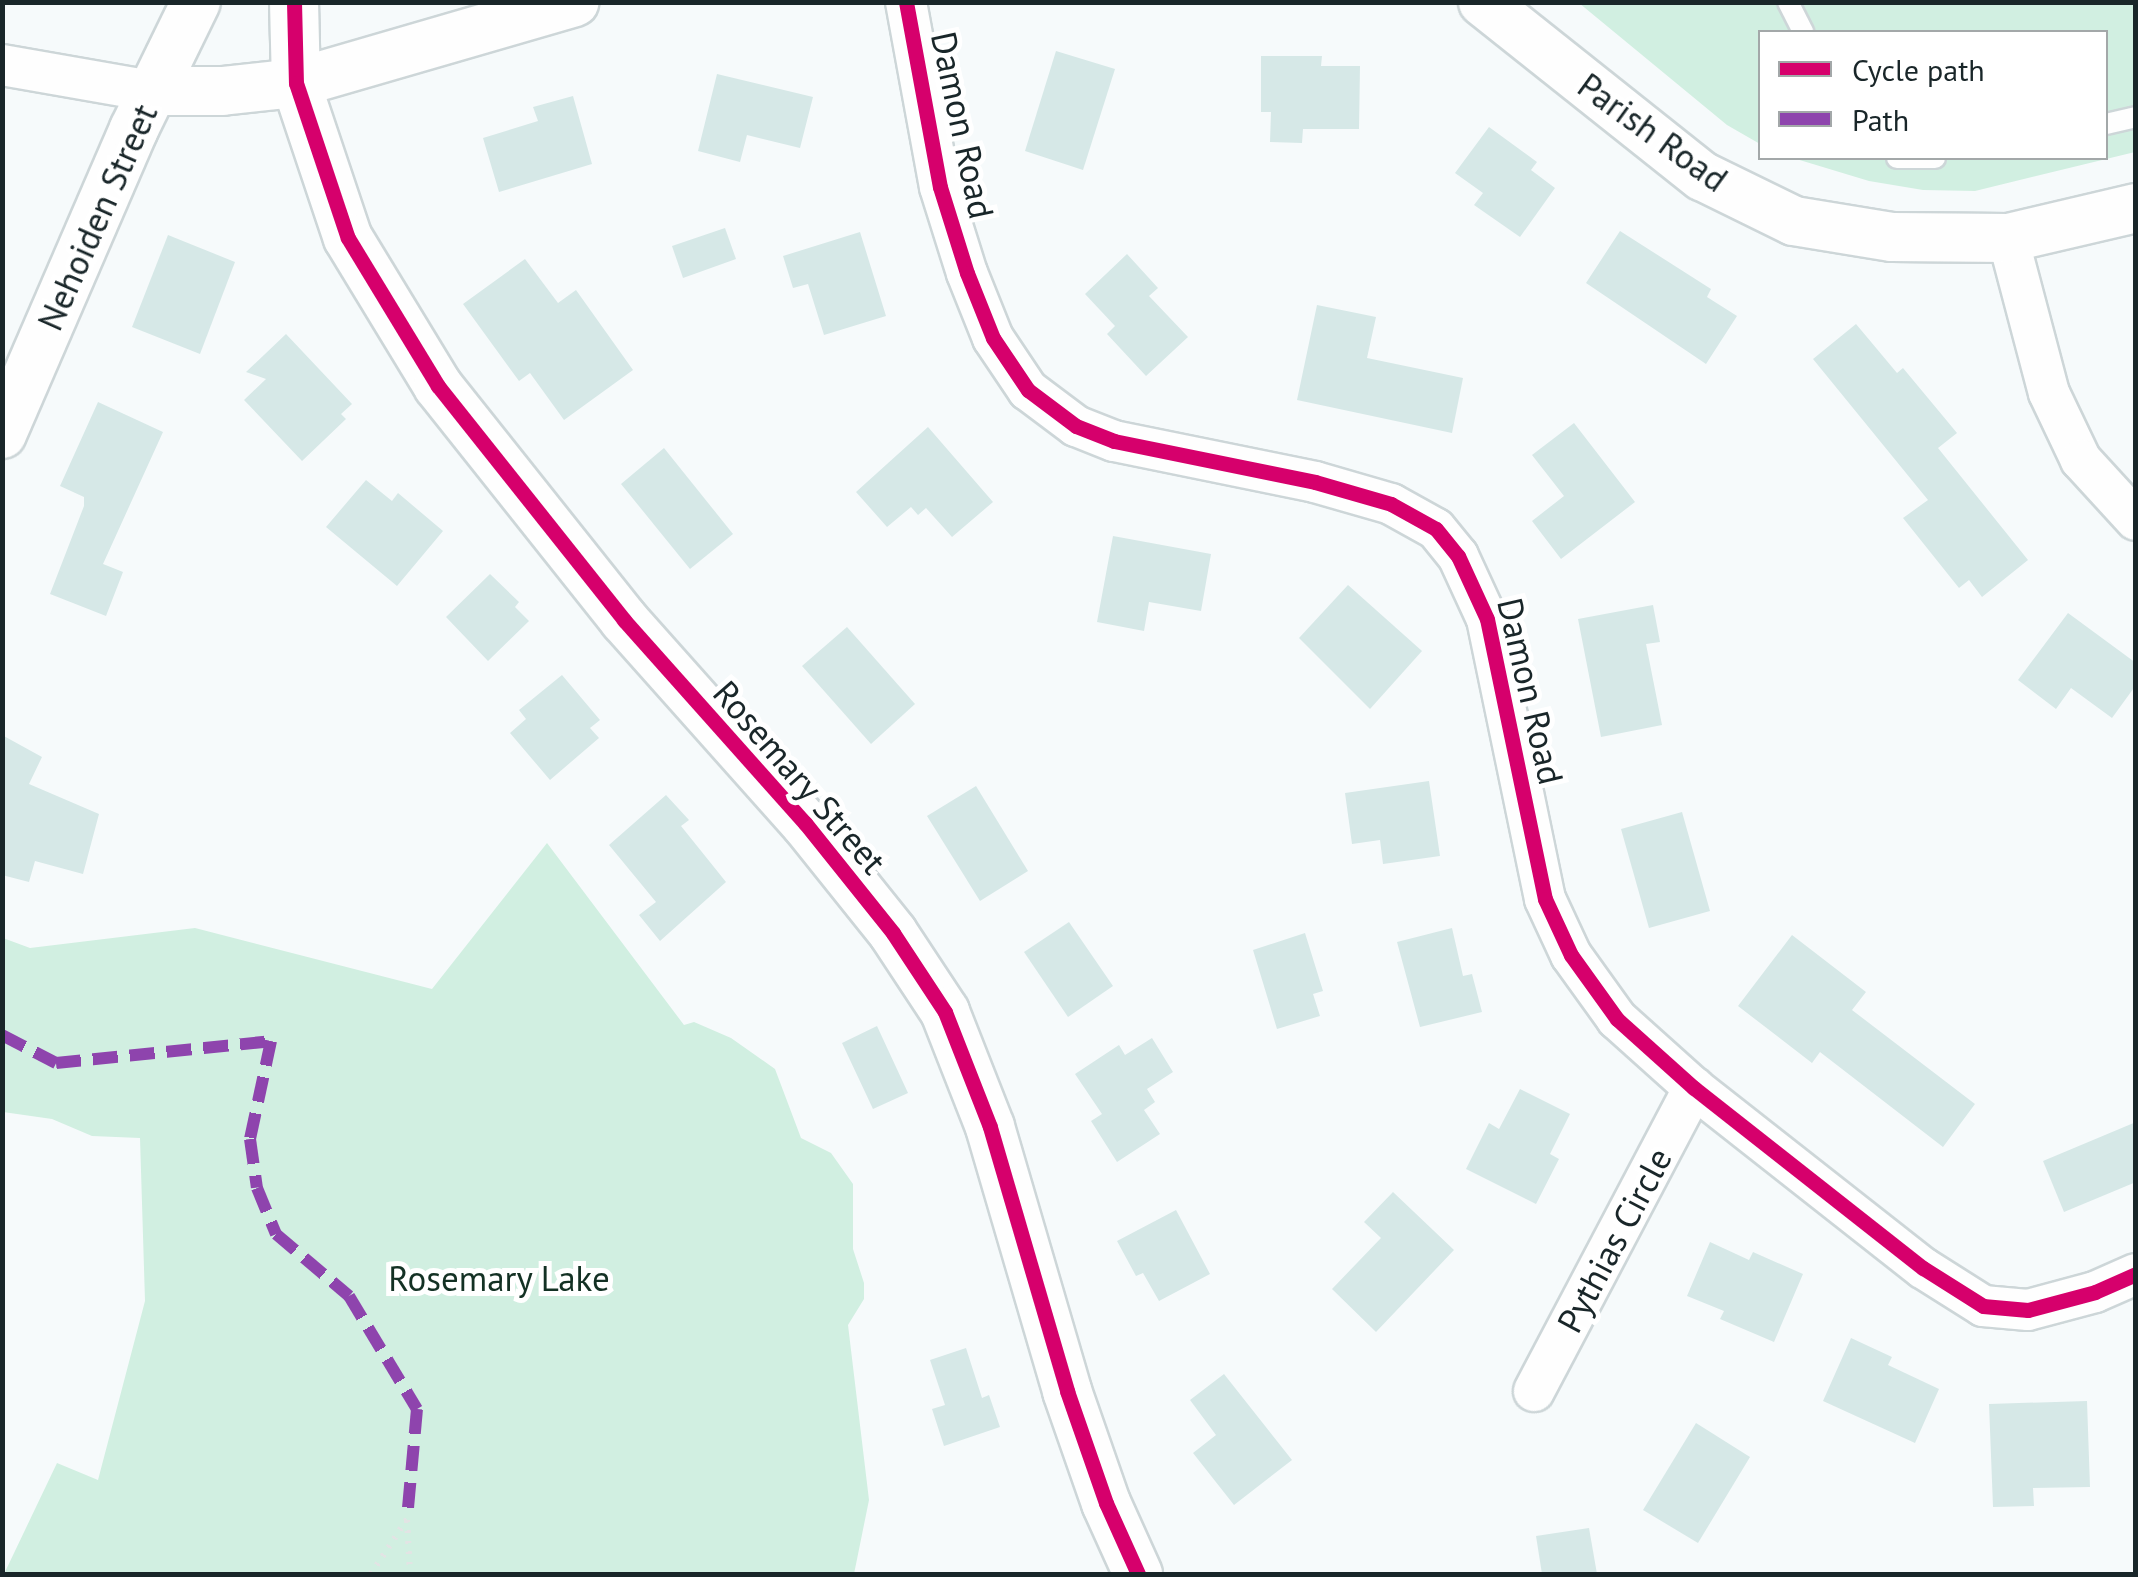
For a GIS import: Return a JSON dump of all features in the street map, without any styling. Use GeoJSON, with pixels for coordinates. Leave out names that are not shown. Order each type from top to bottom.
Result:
{"type":"FeatureCollection","features":[{"type":"Feature","properties":{"kind":"street","name":"Nehoiden Street"},"geometry":{"type":"LineString","coordinates":[[2,434],[152,91],[196,2]]}},
{"type":"Feature","properties":{"kind":"street","name":"Rosemary Street"},"geometry":{"type":"LineString","coordinates":[[294,2],[296,83],[348,238],[438,386],[624,620],[805,822],[893,933],[945,1012],[990,1127],[1067,1391],[1106,1503],[1138,1574]]}},
{"type":"Feature","properties":{"kind":"street"},"geometry":{"type":"LineString","coordinates":[[2,64],[152,91],[222,91],[296,83],[574,2]]}},
{"type":"Feature","properties":{"kind":"street","name":"Damon Road"},"geometry":{"type":"LineString","coordinates":[[906,2],[940,187],[967,273],[993,338],[1014,372],[1048,409],[1114,441],[1316,482],[1391,504],[1436,529],[1467,571],[1487,619],[1554,927],[1617,1018],[1694,1088],[1923,1268],[1983,1306],[2028,1310],[2095,1292],[2136,1274]]}},
{"type":"Feature","properties":{"kind":"street","name":"Parish Road"},"geometry":{"type":"LineString","coordinates":[[1483,2],[1702,176],[1794,221],[1892,237],[2008,238],[2136,208]]}},
{"type":"Feature","properties":{"kind":"street"},"geometry":{"type":"LineString","coordinates":[[2008,238],[2049,393],[2081,460],[2136,520]]}},
{"type":"Feature","properties":{"kind":"street","name":"Pythias Circle"},"geometry":{"type":"LineString","coordinates":[[1534,1391],[1694,1088]]}},
{"type":"Feature","properties":{"kind":"lane"},"geometry":{"type":"LineString","coordinates":[[1788,2],[1802,30]]}},
{"type":"Feature","properties":{"kind":"lane"},"geometry":{"type":"LineString","coordinates":[[2108,124],[2136,117]]}},
{"type":"Feature","properties":{"kind":"path"},"geometry":{"type":"LineString","coordinates":[[371,1574],[407,1519],[410,1574]]}},
{"type":"Feature","properties":{"kind":"green space"},"geometry":{"type":"Polygon","coordinates":[[[1579,3],[2135,3],[2135,152],[2108,159],[2108,30],[1758,30],[1758,143],[1727,125],[1579,3]]]}},
{"type":"Feature","properties":{"kind":"green space"},"geometry":{"type":"Polygon","coordinates":[[[1800,160],[2102,160],[1975,191],[1923,190],[1869,181],[1800,160]]]}},
{"type":"Feature","properties":{"kind":"green space","name":"Rosemary Lake"},"geometry":{"type":"Polygon","coordinates":[[[547,843],[684,1025],[694,1022],[731,1038],[775,1069],[801,1138],[831,1153],[853,1184],[853,1249],[864,1283],[864,1299],[848,1325],[869,1500],[854,1574],[4,1574],[57,1463],[98,1480],[145,1301],[140,1138],[92,1136],[52,1119],[3,1112],[3,938],[30,948],[195,928],[432,989],[547,843]]]}},
{"type":"Feature","properties":{"kind":"building"},"geometry":{"type":"Polygon","coordinates":[[[1056,51],[1115,69],[1083,170],[1025,151],[1056,51]]]}},
{"type":"Feature","properties":{"kind":"building"},"geometry":{"type":"Polygon","coordinates":[[[1261,56],[1322,56],[1321,66],[1360,66],[1359,129],[1303,129],[1302,143],[1270,142],[1271,112],[1261,112],[1261,56]]]}},
{"type":"Feature","properties":{"kind":"building"},"geometry":{"type":"Polygon","coordinates":[[[717,74],[813,97],[800,148],[747,135],[740,162],[698,151],[717,74]]]}},
{"type":"Feature","properties":{"kind":"building"},"geometry":{"type":"Polygon","coordinates":[[[573,96],[592,164],[499,192],[483,138],[538,121],[533,107],[573,96]]]}},
{"type":"Feature","properties":{"kind":"building"},"geometry":{"type":"Polygon","coordinates":[[[1489,127],[1537,162],[1531,170],[1555,188],[1520,237],[1474,205],[1483,193],[1455,173],[1489,127]]]}},
{"type":"Feature","properties":{"kind":"building"},"geometry":{"type":"Polygon","coordinates":[[[725,228],[736,259],[683,278],[672,246],[725,228]]]}},
{"type":"Feature","properties":{"kind":"building"},"geometry":{"type":"Polygon","coordinates":[[[1620,231],[1711,289],[1707,297],[1737,316],[1706,364],[1586,283],[1620,231]]]}},
{"type":"Feature","properties":{"kind":"building"},"geometry":{"type":"Polygon","coordinates":[[[860,232],[886,316],[824,335],[808,284],[793,288],[783,256],[860,232]]]}},
{"type":"Feature","properties":{"kind":"building"},"geometry":{"type":"Polygon","coordinates":[[[168,235],[235,262],[200,354],[132,327],[168,235]]]}},
{"type":"Feature","properties":{"kind":"building"},"geometry":{"type":"Polygon","coordinates":[[[1127,254],[1158,288],[1149,296],[1188,337],[1146,376],[1107,334],[1115,326],[1085,294],[1127,254]]]}},
{"type":"Feature","properties":{"kind":"building"},"geometry":{"type":"Polygon","coordinates":[[[525,259],[558,303],[576,290],[633,370],[564,420],[530,373],[519,381],[463,304],[525,259]]]}},
{"type":"Feature","properties":{"kind":"building"},"geometry":{"type":"Polygon","coordinates":[[[1317,305],[1376,317],[1367,358],[1463,378],[1452,433],[1297,400],[1317,305]]]}},
{"type":"Feature","properties":{"kind":"building"},"geometry":{"type":"Polygon","coordinates":[[[1856,324],[1897,373],[1903,368],[1957,433],[1938,448],[2028,560],[1982,597],[1969,580],[1959,588],[1903,518],[1928,500],[1813,359],[1856,324]]]}},
{"type":"Feature","properties":{"kind":"building"},"geometry":{"type":"Polygon","coordinates":[[[286,334],[352,404],[341,414],[346,419],[302,461],[244,400],[266,379],[246,372],[286,334]]]}},
{"type":"Feature","properties":{"kind":"building"},"geometry":{"type":"Polygon","coordinates":[[[98,402],[163,432],[103,564],[123,572],[106,616],[50,594],[84,506],[84,497],[60,486],[98,402]]]}},
{"type":"Feature","properties":{"kind":"building"},"geometry":{"type":"Polygon","coordinates":[[[1574,423],[1635,502],[1561,559],[1532,521],[1564,496],[1532,455],[1574,423]]]}},
{"type":"Feature","properties":{"kind":"building"},"geometry":{"type":"Polygon","coordinates":[[[928,427],[993,502],[952,537],[926,508],[918,515],[911,507],[887,527],[856,492],[928,427]]]}},
{"type":"Feature","properties":{"kind":"building"},"geometry":{"type":"Polygon","coordinates":[[[664,448],[733,534],[690,569],[621,484],[664,448]]]}},
{"type":"Feature","properties":{"kind":"building"},"geometry":{"type":"Polygon","coordinates":[[[366,480],[392,501],[398,493],[443,531],[397,586],[326,527],[366,480]]]}},
{"type":"Feature","properties":{"kind":"building"},"geometry":{"type":"Polygon","coordinates":[[[1113,536],[1211,554],[1201,611],[1149,602],[1144,631],[1097,622],[1113,536]]]}},
{"type":"Feature","properties":{"kind":"building"},"geometry":{"type":"Polygon","coordinates":[[[490,574],[519,602],[515,607],[529,621],[488,661],[446,617],[490,574]]]}},
{"type":"Feature","properties":{"kind":"building"},"geometry":{"type":"Polygon","coordinates":[[[1348,585],[1422,651],[1370,709],[1299,638],[1348,585]]]}},
{"type":"Feature","properties":{"kind":"building"},"geometry":{"type":"Polygon","coordinates":[[[1653,605],[1660,642],[1646,644],[1662,725],[1601,737],[1578,619],[1653,605]]]}},
{"type":"Feature","properties":{"kind":"building"},"geometry":{"type":"Polygon","coordinates":[[[2068,613],[2136,663],[2136,685],[2112,718],[2071,688],[2056,709],[2018,680],[2068,613]]]}},
{"type":"Feature","properties":{"kind":"building"},"geometry":{"type":"Polygon","coordinates":[[[847,627],[915,704],[871,744],[802,666],[847,627]]]}},
{"type":"Feature","properties":{"kind":"building"},"geometry":{"type":"Polygon","coordinates":[[[562,675],[600,720],[590,728],[599,738],[550,780],[510,733],[526,719],[519,710],[562,675]]]}},
{"type":"Feature","properties":{"kind":"building"},"geometry":{"type":"Polygon","coordinates":[[[2,735],[42,757],[29,784],[99,814],[83,874],[35,861],[29,882],[2,875],[2,735]]]}},
{"type":"Feature","properties":{"kind":"building"},"geometry":{"type":"Polygon","coordinates":[[[1429,781],[1440,856],[1383,864],[1380,840],[1352,844],[1345,793],[1429,781]]]}},
{"type":"Feature","properties":{"kind":"building"},"geometry":{"type":"Polygon","coordinates":[[[976,786],[1028,871],[980,901],[927,816],[976,786]]]}},
{"type":"Feature","properties":{"kind":"building"},"geometry":{"type":"Polygon","coordinates":[[[666,795],[689,820],[681,826],[726,882],[660,941],[639,915],[656,902],[609,845],[666,795]]]}},
{"type":"Feature","properties":{"kind":"building"},"geometry":{"type":"Polygon","coordinates":[[[1682,812],[1710,911],[1649,928],[1621,829],[1682,812]]]}},
{"type":"Feature","properties":{"kind":"building"},"geometry":{"type":"Polygon","coordinates":[[[1069,922],[1113,986],[1068,1017],[1024,952],[1069,922]]]}},
{"type":"Feature","properties":{"kind":"building"},"geometry":{"type":"Polygon","coordinates":[[[1452,928],[1463,976],[1472,974],[1482,1012],[1420,1027],[1397,942],[1452,928]]]}},
{"type":"Feature","properties":{"kind":"building"},"geometry":{"type":"Polygon","coordinates":[[[1305,933],[1323,991],[1313,994],[1320,1016],[1277,1029],[1253,950],[1305,933]]]}},
{"type":"Feature","properties":{"kind":"building"},"geometry":{"type":"Polygon","coordinates":[[[1792,935],[1866,992],[1852,1010],[1975,1104],[1943,1147],[1820,1052],[1812,1063],[1738,1006],[1792,935]]]}},
{"type":"Feature","properties":{"kind":"building"},"geometry":{"type":"Polygon","coordinates":[[[877,1026],[908,1093],[873,1109],[842,1043],[877,1026]]]}},
{"type":"Feature","properties":{"kind":"building"},"geometry":{"type":"Polygon","coordinates":[[[1152,1038],[1173,1072],[1147,1089],[1155,1102],[1144,1110],[1160,1134],[1117,1162],[1091,1121],[1102,1114],[1075,1074],[1119,1045],[1125,1055],[1152,1038]]]}},
{"type":"Feature","properties":{"kind":"building"},"geometry":{"type":"Polygon","coordinates":[[[1520,1089],[1570,1114],[1550,1154],[1559,1159],[1536,1204],[1466,1169],[1489,1123],[1499,1129],[1520,1089]]]}},
{"type":"Feature","properties":{"kind":"building"},"geometry":{"type":"Polygon","coordinates":[[[2136,1122],[2136,1182],[2064,1212],[2043,1161],[2136,1122]]]}},
{"type":"Feature","properties":{"kind":"building"},"geometry":{"type":"Polygon","coordinates":[[[1393,1192],[1454,1250],[1376,1332],[1332,1289],[1381,1238],[1364,1222],[1393,1192]]]}},
{"type":"Feature","properties":{"kind":"building"},"geometry":{"type":"Polygon","coordinates":[[[1176,1210],[1210,1274],[1159,1301],[1143,1273],[1136,1276],[1117,1241],[1176,1210]]]}},
{"type":"Feature","properties":{"kind":"building"},"geometry":{"type":"Polygon","coordinates":[[[1710,1242],[1749,1260],[1753,1252],[1803,1274],[1774,1342],[1720,1319],[1724,1311],[1687,1296],[1710,1242]]]}},
{"type":"Feature","properties":{"kind":"building"},"geometry":{"type":"Polygon","coordinates":[[[1851,1338],[1892,1357],[1888,1365],[1939,1389],[1915,1443],[1823,1401],[1851,1338]]]}},
{"type":"Feature","properties":{"kind":"building"},"geometry":{"type":"Polygon","coordinates":[[[966,1348],[982,1398],[989,1395],[1000,1427],[944,1446],[932,1409],[945,1405],[930,1360],[966,1348]]]}},
{"type":"Feature","properties":{"kind":"building"},"geometry":{"type":"Polygon","coordinates":[[[1224,1374],[1292,1460],[1234,1505],[1193,1453],[1216,1435],[1190,1400],[1224,1374]]]}},
{"type":"Feature","properties":{"kind":"building"},"geometry":{"type":"Polygon","coordinates":[[[2087,1401],[2090,1487],[2033,1488],[2034,1506],[1993,1507],[1989,1404],[2087,1401]]]}},
{"type":"Feature","properties":{"kind":"building"},"geometry":{"type":"Polygon","coordinates":[[[1696,1423],[1750,1457],[1698,1543],[1643,1510],[1696,1423]]]}},
{"type":"Feature","properties":{"kind":"building"},"geometry":{"type":"Polygon","coordinates":[[[1589,1528],[1597,1574],[1542,1574],[1536,1536],[1589,1528]]]}},
{"type":"Feature","properties":{"kind":"marked path"},"geometry":{"type":"LineString","coordinates":[[2,1035],[56,1063],[271,1041],[250,1139],[257,1188],[276,1234],[349,1296],[417,1409],[407,1519]]}},
{"type":"Feature","properties":{"kind":"cycle path"},"geometry":{"type":"LineString","coordinates":[[294,2],[296,83],[348,238],[438,386],[624,620],[805,823],[893,933],[945,1012],[990,1127],[1067,1391],[1106,1503],[1138,1574]]}},
{"type":"Feature","properties":{"kind":"cycle path"},"geometry":{"type":"LineString","coordinates":[[906,2],[940,187],[967,273],[993,338],[1028,390],[1076,426],[1114,441],[1315,482],[1391,504],[1436,529],[1458,556],[1487,619],[1545,899],[1571,955],[1617,1019],[1694,1088],[1923,1268],[1983,1306],[2028,1310],[2095,1292],[2136,1274]]}}]}
